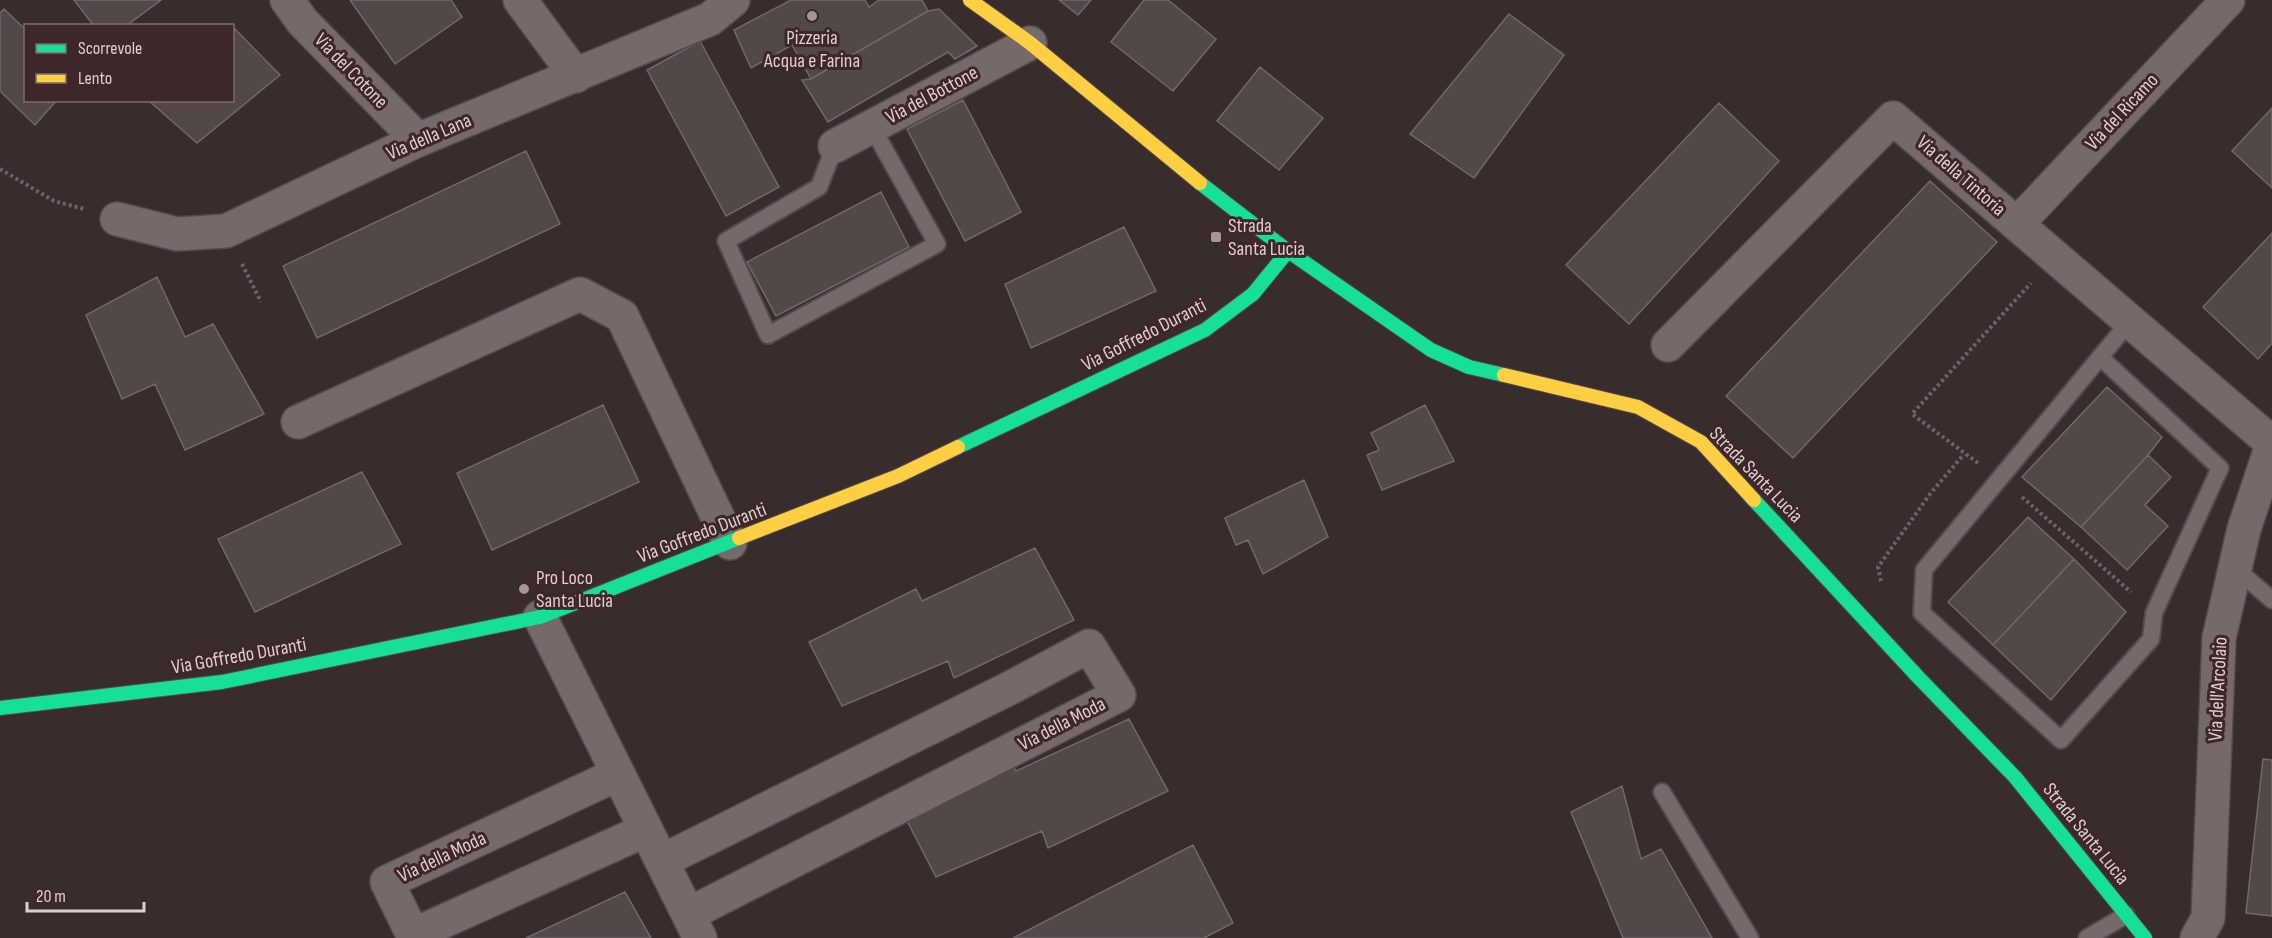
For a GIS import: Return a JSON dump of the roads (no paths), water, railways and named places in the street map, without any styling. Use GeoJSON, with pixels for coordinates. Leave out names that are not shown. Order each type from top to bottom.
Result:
{"type":"FeatureCollection","features":[{"type":"Feature","properties":{"kind":"street","name":"Via del Cotone"},"geometry":{"type":"LineString","coordinates":[[287,0],[302,21],[418,140]]}},
{"type":"Feature","properties":{"kind":"street"},"geometry":{"type":"LineString","coordinates":[[520,0],[576,76]]}},
{"type":"Feature","properties":{"kind":"street","name":"Via della Lana"},"geometry":{"type":"LineString","coordinates":[[117,219],[177,234],[226,231],[418,140],[710,19],[733,0]]}},
{"type":"Feature","properties":{"kind":"street","name":"Strada Santa Lucia"},"geometry":{"type":"LineString","coordinates":[[970,0],[1030,43],[1288,251],[1431,350],[1469,367],[1638,407],[1701,442],[1919,678],[2015,777],[2145,938]]}},
{"type":"Feature","properties":{"kind":"street","name":"Via del Ricamo"},"geometry":{"type":"LineString","coordinates":[[2017,224],[2228,0]]}},
{"type":"Feature","properties":{"kind":"street","name":"Via del Bottone"},"geometry":{"type":"LineString","coordinates":[[835,146],[1030,43]]}},
{"type":"Feature","properties":{"kind":"street","name":"Via della Tintoria"},"geometry":{"type":"LineString","coordinates":[[1668,345],[1893,118],[2272,444]]}},
{"type":"Feature","properties":{"kind":"street","name":"Via Goffredo Duranti"},"geometry":{"type":"LineString","coordinates":[[0,708],[222,682],[540,617],[898,476],[1204,330],[1253,294],[1288,251]]}},
{"type":"Feature","properties":{"kind":"street"},"geometry":{"type":"LineString","coordinates":[[298,422],[580,294],[622,316],[730,543]]}},
{"type":"Feature","properties":{"kind":"street","name":"Via dell'Arcolaio"},"geometry":{"type":"LineString","coordinates":[[2196,938],[2208,918],[2219,638],[2244,529],[2272,444]]}},
{"type":"Feature","properties":{"kind":"street","name":"Via della Moda"},"geometry":{"type":"LineString","coordinates":[[540,617],[646,830],[695,926],[1119,695],[1089,646],[1010,688],[662,861]]}},
{"type":"Feature","properties":{"kind":"street","name":"Via della Moda"},"geometry":{"type":"LineString","coordinates":[[618,774],[387,882],[413,935],[646,830]]}},
{"type":"Feature","properties":{"kind":"lane"},"geometry":{"type":"LineString","coordinates":[[835,146],[819,188],[726,241],[768,335],[937,244],[872,127]]}},
{"type":"Feature","properties":{"kind":"lane"},"geometry":{"type":"LineString","coordinates":[[2100,357],[2220,468],[2154,613],[2151,639],[2061,740],[1922,613],[1924,570],[2100,357],[2130,321]]}},
{"type":"Feature","properties":{"kind":"lane"},"geometry":{"type":"LineString","coordinates":[[2235,568],[2272,600]]}},
{"type":"Feature","properties":{"kind":"lane"},"geometry":{"type":"LineString","coordinates":[[1662,792],[1750,938]]}},
{"type":"Feature","properties":{"kind":"lane"},"geometry":{"type":"LineString","coordinates":[[2087,938],[2126,915]]}},
{"type":"Feature","properties":{"kind":"place","name":"Pizzeria Acqua e Farina"},"geometry":{"type":"Point","coordinates":[812,16]}},
{"type":"Feature","properties":{"kind":"place","name":"Strada Santa Lucia"},"geometry":{"type":"Point","coordinates":[1216,237]}},
{"type":"Feature","properties":{"kind":"place","name":"Pro Loco Santa Lucia"},"geometry":{"type":"Point","coordinates":[524,589]}}]}
